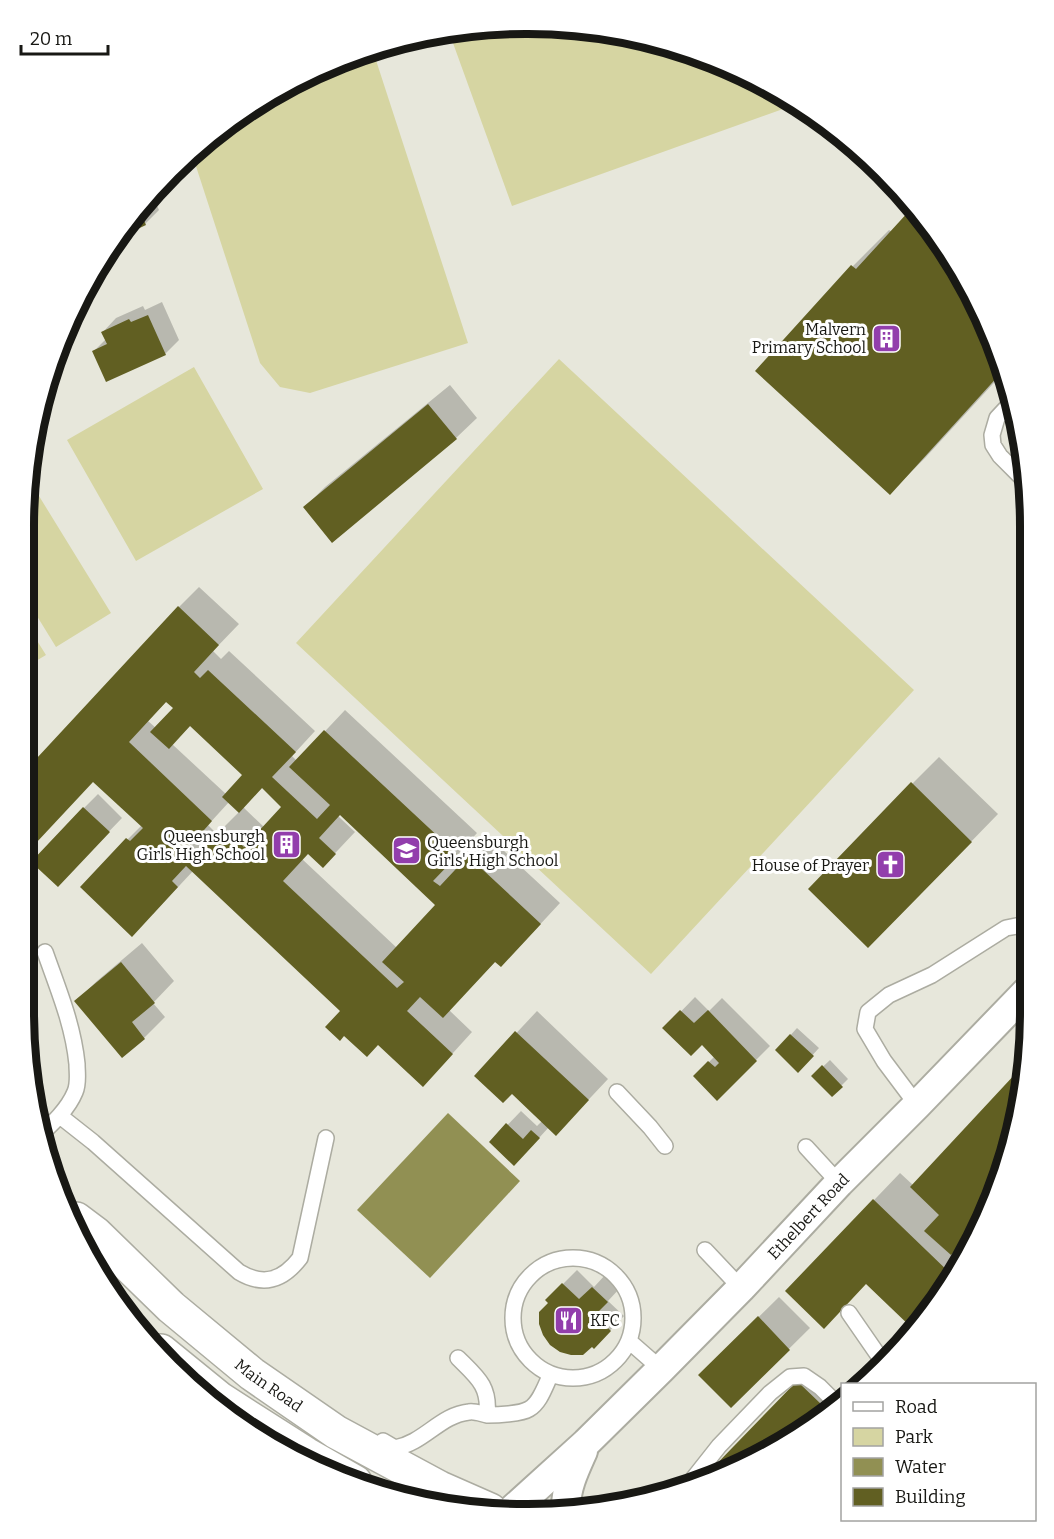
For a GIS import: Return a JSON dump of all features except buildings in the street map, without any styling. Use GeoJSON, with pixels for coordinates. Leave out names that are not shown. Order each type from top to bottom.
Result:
{"type":"FeatureCollection","features":[{"type":"Feature","properties":{"kind":"main road","name":"Main Road"},"geometry":{"type":"LineString","coordinates":[[82,1224],[96,1234],[171,1307],[252,1374],[336,1432],[440,1488],[468,1501]]}},
{"type":"Feature","properties":{"kind":"main road"},"geometry":{"type":"LineString","coordinates":[[236,1409],[291,1444]]}},
{"type":"Feature","properties":{"kind":"street","name":"Ethelbert Road"},"geometry":{"type":"LineString","coordinates":[[519,1504],[586,1443],[661,1369],[839,1183],[1020,1003]]}},
{"type":"Feature","properties":{"kind":"street","name":"Ethelbert Road"},"geometry":{"type":"LineString","coordinates":[[566,1502],[570,1481],[586,1443]]}},
{"type":"Feature","properties":{"kind":"lane"},"geometry":{"type":"LineString","coordinates":[[1005,409],[997,418],[992,435],[993,445],[1016,472]]}},
{"type":"Feature","properties":{"kind":"lane"},"geometry":{"type":"LineString","coordinates":[[917,1105],[884,1060],[865,1029],[868,1012],[890,995],[932,975],[1006,928],[1020,925]]}},
{"type":"Feature","properties":{"kind":"lane"},"geometry":{"type":"LineString","coordinates":[[45,952],[69,1018],[75,1043],[78,1078],[76,1091],[60,1116],[48,1127]]}},
{"type":"Feature","properties":{"kind":"lane"},"geometry":{"type":"LineString","coordinates":[[617,1092],[665,1146]]}},
{"type":"Feature","properties":{"kind":"lane"},"geometry":{"type":"LineString","coordinates":[[60,1116],[93,1142],[239,1272],[257,1280],[269,1280],[279,1276],[293,1267],[300,1258],[326,1138]]}},
{"type":"Feature","properties":{"kind":"lane"},"geometry":{"type":"LineString","coordinates":[[806,1147],[839,1183]]}},
{"type":"Feature","properties":{"kind":"lane"},"geometry":{"type":"LineString","coordinates":[[705,1250],[741,1288]]}},
{"type":"Feature","properties":{"kind":"lane"},"geometry":{"type":"LineString","coordinates":[[576,1258],[597,1263],[614,1274],[627,1290],[633,1310],[633,1332],[629,1341],[611,1366],[592,1376],[572,1379],[551,1374],[537,1366],[525,1354],[517,1340],[513,1316],[519,1292],[528,1278],[555,1260],[576,1258]]}},
{"type":"Feature","properties":{"kind":"lane"},"geometry":{"type":"LineString","coordinates":[[849,1313],[879,1356]]}},
{"type":"Feature","properties":{"kind":"lane"},"geometry":{"type":"LineString","coordinates":[[629,1341],[661,1369]]}},
{"type":"Feature","properties":{"kind":"lane"},"geometry":{"type":"LineString","coordinates":[[458,1358],[481,1381],[486,1393],[487,1415]]}},
{"type":"Feature","properties":{"kind":"lane"},"geometry":{"type":"LineString","coordinates":[[252,1374],[395,1448],[409,1445],[450,1417],[471,1412],[487,1415],[528,1410],[539,1398],[551,1374]]}},
{"type":"Feature","properties":{"kind":"lane"},"geometry":{"type":"LineString","coordinates":[[697,1473],[719,1446],[770,1393],[790,1377],[804,1376],[832,1399]]}},
{"type":"Feature","properties":{"kind":"green space"},"geometry":{"type":"Polygon","coordinates":[[[527,34],[623,44],[654,51],[715,72],[745,85],[786,108],[512,206],[452,41],[527,34]]]}},
{"type":"Feature","properties":{"kind":"green space"},"geometry":{"type":"Polygon","coordinates":[[[376,59],[468,343],[310,393],[280,387],[260,363],[195,164],[227,136],[281,100],[309,85],[376,59]]]}},
{"type":"Feature","properties":{"kind":"green space"},"geometry":{"type":"Polygon","coordinates":[[[559,359],[914,690],[651,974],[296,643],[559,359]]]}},
{"type":"Feature","properties":{"kind":"green space"},"geometry":{"type":"Polygon","coordinates":[[[194,367],[263,489],[136,561],[67,440],[194,367]]]}},
{"type":"Feature","properties":{"kind":"green space"},"geometry":{"type":"Polygon","coordinates":[[[39,496],[111,613],[56,647],[34,611],[36,498],[39,496]]]}},
{"type":"Feature","properties":{"kind":"green space"},"geometry":{"type":"Polygon","coordinates":[[[34,636],[46,655],[34,662],[34,636]]]}},
{"type":"Feature","properties":{"kind":"water"},"geometry":{"type":"Polygon","coordinates":[[[448,1113],[520,1181],[430,1278],[357,1210],[448,1113]]]}},
{"type":"Feature","properties":{"kind":"place","name":"Malvern Primary School"},"geometry":{"type":"Point","coordinates":[887,338]}},
{"type":"Feature","properties":{"kind":"place","name":"Queensburgh Girls High School"},"geometry":{"type":"Point","coordinates":[286,845]}},
{"type":"Feature","properties":{"kind":"place","name":"Queensburgh Girls' High School"},"geometry":{"type":"Point","coordinates":[406,851]}},
{"type":"Feature","properties":{"kind":"place","name":"House of Prayer"},"geometry":{"type":"Point","coordinates":[890,865]}},
{"type":"Feature","properties":{"kind":"place","name":"KFC"},"geometry":{"type":"Point","coordinates":[569,1320]}}]}
